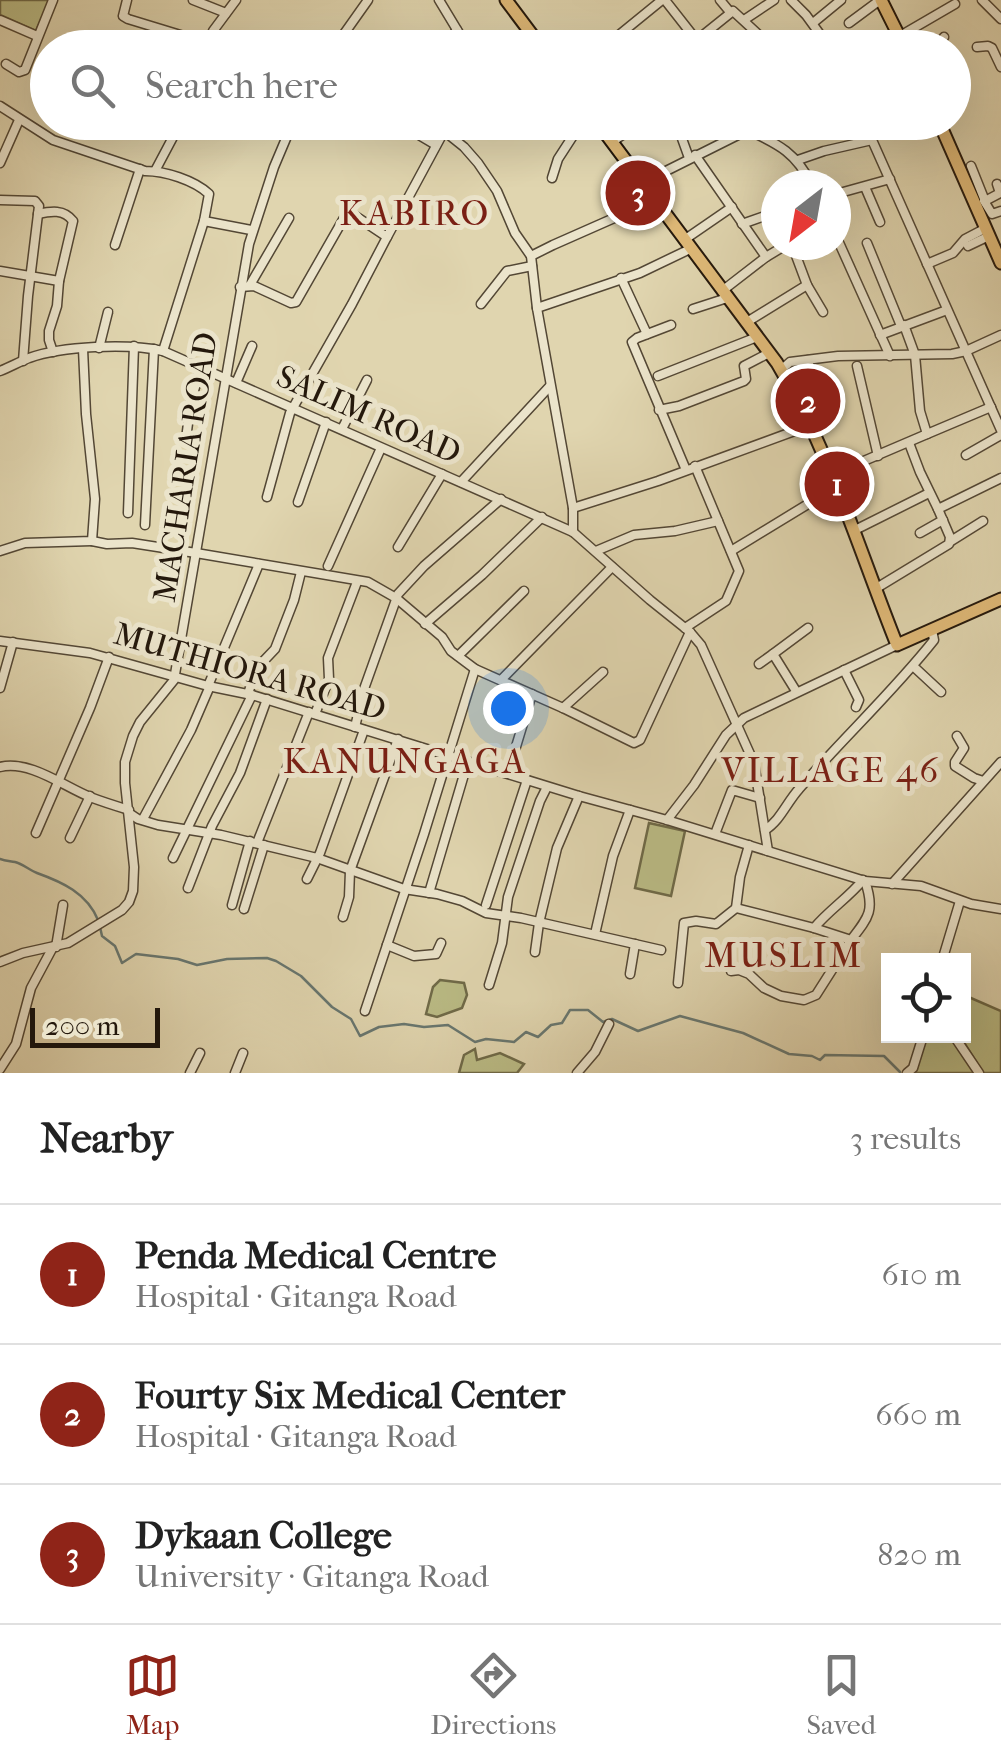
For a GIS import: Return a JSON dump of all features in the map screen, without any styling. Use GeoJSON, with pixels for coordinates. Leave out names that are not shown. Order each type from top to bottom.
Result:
{"type":"FeatureCollection","features":[{"type":"Feature","properties":{"kind":"main road"},"geometry":{"type":"LineString","coordinates":[[506,0],[528,30]]}},
{"type":"Feature","properties":{"kind":"main road"},"geometry":{"type":"LineString","coordinates":[[880,0],[895,30]]}},
{"type":"Feature","properties":{"kind":"main road"},"geometry":{"type":"LineString","coordinates":[[948,140],[980,203],[987,232],[999,253]]}},
{"type":"Feature","properties":{"kind":"main road"},"geometry":{"type":"LineString","coordinates":[[612,142],[781,370],[812,425],[897,645],[1001,599]]}},
{"type":"Feature","properties":{"kind":"street"},"geometry":{"type":"LineString","coordinates":[[40,30],[53,0]]}},
{"type":"Feature","properties":{"kind":"street"},"geometry":{"type":"LineString","coordinates":[[127,0],[124,16],[161,30]]}},
{"type":"Feature","properties":{"kind":"street"},"geometry":{"type":"LineString","coordinates":[[193,0],[226,13]]}},
{"type":"Feature","properties":{"kind":"street"},"geometry":{"type":"LineString","coordinates":[[214,30],[236,0]]}},
{"type":"Feature","properties":{"kind":"street"},"geometry":{"type":"LineString","coordinates":[[347,30],[368,0]]}},
{"type":"Feature","properties":{"kind":"street"},"geometry":{"type":"LineString","coordinates":[[438,0],[457,30]]}},
{"type":"Feature","properties":{"kind":"street"},"geometry":{"type":"LineString","coordinates":[[640,0],[648,11]]}},
{"type":"Feature","properties":{"kind":"street"},"geometry":{"type":"LineString","coordinates":[[625,30],[664,0],[687,30]]}},
{"type":"Feature","properties":{"kind":"street"},"geometry":{"type":"LineString","coordinates":[[720,0],[754,30]]}},
{"type":"Feature","properties":{"kind":"street"},"geometry":{"type":"LineString","coordinates":[[744,20],[774,0]]}},
{"type":"Feature","properties":{"kind":"street"},"geometry":{"type":"LineString","coordinates":[[791,0],[817,30]]}},
{"type":"Feature","properties":{"kind":"street"},"geometry":{"type":"LineString","coordinates":[[813,23],[841,0]]}},
{"type":"Feature","properties":{"kind":"street"},"geometry":{"type":"LineString","coordinates":[[850,23],[880,0]]}},
{"type":"Feature","properties":{"kind":"street"},"geometry":{"type":"LineString","coordinates":[[982,0],[1001,19]]}},
{"type":"Feature","properties":{"kind":"street"},"geometry":{"type":"LineString","coordinates":[[921,30],[955,4]]}},
{"type":"Feature","properties":{"kind":"street"},"geometry":{"type":"LineString","coordinates":[[712,30],[730,12]]}},
{"type":"Feature","properties":{"kind":"street"},"geometry":{"type":"LineString","coordinates":[[0,20],[30,33]]}},
{"type":"Feature","properties":{"kind":"street"},"geometry":{"type":"LineString","coordinates":[[978,47],[992,48],[1001,66]]}},
{"type":"Feature","properties":{"kind":"street"},"geometry":{"type":"LineString","coordinates":[[6,64],[24,72],[30,57]]}},
{"type":"Feature","properties":{"kind":"street"},"geometry":{"type":"LineString","coordinates":[[0,106],[30,127]]}},
{"type":"Feature","properties":{"kind":"street"},"geometry":{"type":"LineString","coordinates":[[0,163],[19,120]]}},
{"type":"Feature","properties":{"kind":"street"},"geometry":{"type":"LineString","coordinates":[[52,140],[140,170],[193,183],[206,190],[209,200],[158,350],[145,525]]}},
{"type":"Feature","properties":{"kind":"street"},"geometry":{"type":"LineString","coordinates":[[155,171],[171,140]]}},
{"type":"Feature","properties":{"kind":"street","name":"MACHARIA ROAD"},"geometry":{"type":"LineString","coordinates":[[0,962],[55,947],[88,932],[122,910],[133,891],[134,850],[124,769],[133,736],[145,715],[172,685],[225,378],[245,286],[251,230],[285,140]]}},
{"type":"Feature","properties":{"kind":"street"},"geometry":{"type":"LineString","coordinates":[[426,140],[436,146]]}},
{"type":"Feature","properties":{"kind":"street"},"geometry":{"type":"LineString","coordinates":[[266,498],[293,408],[439,140]]}},
{"type":"Feature","properties":{"kind":"street"},"geometry":{"type":"LineString","coordinates":[[458,140],[497,191],[515,234],[532,261],[550,386],[574,508],[573,532]]}},
{"type":"Feature","properties":{"kind":"street"},"geometry":{"type":"LineString","coordinates":[[552,178],[570,140]]}},
{"type":"Feature","properties":{"kind":"street"},"geometry":{"type":"LineString","coordinates":[[684,140],[761,250]]}},
{"type":"Feature","properties":{"kind":"street"},"geometry":{"type":"LineString","coordinates":[[642,183],[721,140]]}},
{"type":"Feature","properties":{"kind":"street"},"geometry":{"type":"LineString","coordinates":[[768,140],[798,160],[804,170]]}},
{"type":"Feature","properties":{"kind":"street"},"geometry":{"type":"LineString","coordinates":[[798,160],[872,140],[1001,433],[966,455]]}},
{"type":"Feature","properties":{"kind":"street"},"geometry":{"type":"LineString","coordinates":[[971,166],[980,203],[992,214],[1001,212]]}},
{"type":"Feature","properties":{"kind":"street"},"geometry":{"type":"LineString","coordinates":[[115,246],[140,170]]}},
{"type":"Feature","properties":{"kind":"street"},"geometry":{"type":"LineString","coordinates":[[851,190],[890,179]]}},
{"type":"Feature","properties":{"kind":"street"},"geometry":{"type":"LineString","coordinates":[[980,203],[1000,193],[997,184]]}},
{"type":"Feature","properties":{"kind":"street"},"geometry":{"type":"LineString","coordinates":[[865,187],[880,222]]}},
{"type":"Feature","properties":{"kind":"street"},"geometry":{"type":"LineString","coordinates":[[0,200],[35,201],[39,206],[22,361]]}},
{"type":"Feature","properties":{"kind":"street"},"geometry":{"type":"LineString","coordinates":[[481,304],[507,271],[532,261],[553,244],[655,200]]}},
{"type":"Feature","properties":{"kind":"street"},"geometry":{"type":"LineString","coordinates":[[537,308],[640,272],[687,245],[732,208]]}},
{"type":"Feature","properties":{"kind":"street"},"geometry":{"type":"LineString","coordinates":[[38,214],[55,210],[73,221],[48,336],[53,352]]}},
{"type":"Feature","properties":{"kind":"street"},"geometry":{"type":"LineString","coordinates":[[289,218],[245,286],[291,302],[296,302],[348,211],[387,237]]}},
{"type":"Feature","properties":{"kind":"street"},"geometry":{"type":"LineString","coordinates":[[742,224],[761,217]]}},
{"type":"Feature","properties":{"kind":"street"},"geometry":{"type":"LineString","coordinates":[[204,221],[251,230]]}},
{"type":"Feature","properties":{"kind":"street"},"geometry":{"type":"LineString","coordinates":[[927,264],[953,254],[965,240],[987,232]]}},
{"type":"Feature","properties":{"kind":"street"},"geometry":{"type":"LineString","coordinates":[[968,246],[987,232]]}},
{"type":"Feature","properties":{"kind":"street"},"geometry":{"type":"LineString","coordinates":[[868,244],[915,356],[920,411],[927,434]]}},
{"type":"Feature","properties":{"kind":"street"},"geometry":{"type":"LineString","coordinates":[[693,309],[725,294],[763,260]]}},
{"type":"Feature","properties":{"kind":"street"},"geometry":{"type":"LineString","coordinates":[[796,260],[823,312]]}},
{"type":"Feature","properties":{"kind":"street"},"geometry":{"type":"LineString","coordinates":[[847,260],[890,356]]}},
{"type":"Feature","properties":{"kind":"street"},"geometry":{"type":"LineString","coordinates":[[854,277],[877,269]]}},
{"type":"Feature","properties":{"kind":"street"},"geometry":{"type":"LineString","coordinates":[[0,271],[60,282]]}},
{"type":"Feature","properties":{"kind":"street"},"geometry":{"type":"LineString","coordinates":[[621,278],[646,334]]}},
{"type":"Feature","properties":{"kind":"street"},"geometry":{"type":"LineString","coordinates":[[747,322],[807,285]]}},
{"type":"Feature","properties":{"kind":"street"},"geometry":{"type":"LineString","coordinates":[[880,334],[947,310]]}},
{"type":"Feature","properties":{"kind":"street"},"geometry":{"type":"LineString","coordinates":[[99,348],[108,312]]}},
{"type":"Feature","properties":{"kind":"street"},"geometry":{"type":"LineString","coordinates":[[0,552],[25,543],[132,543],[368,582],[396,598],[475,669],[638,743],[670,680],[688,630],[729,597],[739,571],[718,521],[659,410],[632,342],[671,325]]}},
{"type":"Feature","properties":{"kind":"street"},"geometry":{"type":"LineString","coordinates":[[781,370],[790,362],[843,356],[966,352],[1001,335]]}},
{"type":"Feature","properties":{"kind":"street"},"geometry":{"type":"LineString","coordinates":[[658,376],[757,337]]}},
{"type":"Feature","properties":{"kind":"street"},"geometry":{"type":"LineString","coordinates":[[128,513],[134,346]]}},
{"type":"Feature","properties":{"kind":"street","name":"SALIM ROAD"},"geometry":{"type":"LineString","coordinates":[[0,371],[53,352],[134,346],[158,350],[573,532],[688,630]]}},
{"type":"Feature","properties":{"kind":"street"},"geometry":{"type":"LineString","coordinates":[[236,383],[252,346]]}},
{"type":"Feature","properties":{"kind":"street"},"geometry":{"type":"LineString","coordinates":[[83,349],[95,514],[92,542]]}},
{"type":"Feature","properties":{"kind":"street"},"geometry":{"type":"LineString","coordinates":[[659,410],[744,382],[744,366],[769,353]]}},
{"type":"Feature","properties":{"kind":"street"},"geometry":{"type":"LineString","coordinates":[[574,508],[819,422],[808,360]]}},
{"type":"Feature","properties":{"kind":"street"},"geometry":{"type":"LineString","coordinates":[[857,366],[878,456]]}},
{"type":"Feature","properties":{"kind":"street"},"geometry":{"type":"LineString","coordinates":[[186,439],[191,400],[201,368]]}},
{"type":"Feature","properties":{"kind":"street"},"geometry":{"type":"LineString","coordinates":[[342,430],[367,380]]}},
{"type":"Feature","properties":{"kind":"street"},"geometry":{"type":"LineString","coordinates":[[462,482],[550,386]]}},
{"type":"Feature","properties":{"kind":"street"},"geometry":{"type":"LineString","coordinates":[[732,551],[819,497],[834,481],[878,456],[991,407]]}},
{"type":"Feature","properties":{"kind":"street"},"geometry":{"type":"LineString","coordinates":[[298,502],[326,422]]}},
{"type":"Feature","properties":{"kind":"street"},"geometry":{"type":"LineString","coordinates":[[909,442],[950,541]]}},
{"type":"Feature","properties":{"kind":"street"},"geometry":{"type":"LineString","coordinates":[[328,566],[381,448]]}},
{"type":"Feature","properties":{"kind":"street"},"geometry":{"type":"LineString","coordinates":[[398,546],[442,474]]}},
{"type":"Feature","properties":{"kind":"street"},"geometry":{"type":"LineString","coordinates":[[809,477],[819,497]]}},
{"type":"Feature","properties":{"kind":"street"},"geometry":{"type":"LineString","coordinates":[[938,508],[1001,478]]}},
{"type":"Feature","properties":{"kind":"street"},"geometry":{"type":"LineString","coordinates":[[853,532],[930,493]]}},
{"type":"Feature","properties":{"kind":"street"},"geometry":{"type":"LineString","coordinates":[[307,879],[359,728],[364,690],[396,598],[424,566],[502,499]]}},
{"type":"Feature","properties":{"kind":"street"},"geometry":{"type":"LineString","coordinates":[[425,624],[542,517]]}},
{"type":"Feature","properties":{"kind":"street"},"geometry":{"type":"LineString","coordinates":[[920,533],[943,520]]}},
{"type":"Feature","properties":{"kind":"street"},"geometry":{"type":"LineString","coordinates":[[596,551],[634,535],[718,521]]}},
{"type":"Feature","properties":{"kind":"street"},"geometry":{"type":"LineString","coordinates":[[874,589],[983,521]]}},
{"type":"Feature","properties":{"kind":"street"},"geometry":{"type":"LineString","coordinates":[[143,819],[191,730],[259,564]]}},
{"type":"Feature","properties":{"kind":"street"},"geometry":{"type":"LineString","coordinates":[[501,680],[612,567]]}},
{"type":"Feature","properties":{"kind":"street"},"geometry":{"type":"LineString","coordinates":[[173,858],[250,694],[256,669],[276,649],[301,572]]}},
{"type":"Feature","properties":{"kind":"street"},"geometry":{"type":"LineString","coordinates":[[232,904],[328,680],[328,658],[357,582]]}},
{"type":"Feature","properties":{"kind":"street"},"geometry":{"type":"LineString","coordinates":[[458,656],[524,591]]}},
{"type":"Feature","properties":{"kind":"street"},"geometry":{"type":"LineString","coordinates":[[759,664],[808,628]]}},
{"type":"Feature","properties":{"kind":"street"},"geometry":{"type":"LineString","coordinates":[[688,630],[701,646],[754,763],[768,851]]}},
{"type":"Feature","properties":{"kind":"street"},"geometry":{"type":"LineString","coordinates":[[764,830],[913,666],[934,640],[932,630]]}},
{"type":"Feature","properties":{"kind":"street","name":"MUTHIORA ROAD"},"geometry":{"type":"LineString","coordinates":[[0,642],[55,646],[109,657],[250,694],[864,880],[929,888],[1001,910]]}},
{"type":"Feature","properties":{"kind":"street"},"geometry":{"type":"LineString","coordinates":[[0,688],[14,642]]}},
{"type":"Feature","properties":{"kind":"street"},"geometry":{"type":"LineString","coordinates":[[667,820],[737,723],[897,645]]}},
{"type":"Feature","properties":{"kind":"street"},"geometry":{"type":"LineString","coordinates":[[773,654],[796,691]]}},
{"type":"Feature","properties":{"kind":"street"},"geometry":{"type":"LineString","coordinates":[[36,833],[109,657]]}},
{"type":"Feature","properties":{"kind":"street"},"geometry":{"type":"LineString","coordinates":[[913,666],[941,692]]}},
{"type":"Feature","properties":{"kind":"street"},"geometry":{"type":"LineString","coordinates":[[366,1011],[475,669]]}},
{"type":"Feature","properties":{"kind":"street"},"geometry":{"type":"LineString","coordinates":[[844,670],[859,700],[856,707]]}},
{"type":"Feature","properties":{"kind":"street"},"geometry":{"type":"LineString","coordinates":[[563,708],[603,672]]}},
{"type":"Feature","properties":{"kind":"street"},"geometry":{"type":"LineString","coordinates":[[508,773],[532,694]]}},
{"type":"Feature","properties":{"kind":"street"},"geometry":{"type":"LineString","coordinates":[[188,888],[210,832],[240,774],[267,699]]}},
{"type":"Feature","properties":{"kind":"street"},"geometry":{"type":"LineString","coordinates":[[957,736],[964,750],[955,766],[983,780]]}},
{"type":"Feature","properties":{"kind":"street"},"geometry":{"type":"LineString","coordinates":[[343,917],[350,870],[398,739]]}},
{"type":"Feature","properties":{"kind":"street"},"geometry":{"type":"LineString","coordinates":[[430,893],[468,761]]}},
{"type":"Feature","properties":{"kind":"street"},"geometry":{"type":"LineString","coordinates":[[892,884],[1001,762]]}},
{"type":"Feature","properties":{"kind":"street"},"geometry":{"type":"LineString","coordinates":[[0,766],[11,764],[33,770],[158,824],[210,832],[317,858],[404,889],[462,901],[486,913],[661,950]]}},
{"type":"Feature","properties":{"kind":"street"},"geometry":{"type":"LineString","coordinates":[[486,906],[527,780]]}},
{"type":"Feature","properties":{"kind":"street"},"geometry":{"type":"LineString","coordinates":[[489,985],[502,943],[508,897],[547,787]]}},
{"type":"Feature","properties":{"kind":"street"},"geometry":{"type":"LineString","coordinates":[[715,834],[732,790],[760,798]]}},
{"type":"Feature","properties":{"kind":"street"},"geometry":{"type":"LineString","coordinates":[[70,838],[90,796]]}},
{"type":"Feature","properties":{"kind":"street"},"geometry":{"type":"LineString","coordinates":[[535,952],[557,848],[579,796]]}},
{"type":"Feature","properties":{"kind":"street"},"geometry":{"type":"LineString","coordinates":[[595,934],[613,856],[630,810]]}},
{"type":"Feature","properties":{"kind":"street"},"geometry":{"type":"LineString","coordinates":[[244,909],[257,843]]}},
{"type":"Feature","properties":{"kind":"street"},"geometry":{"type":"LineString","coordinates":[[678,983],[684,922],[716,924],[736,908],[749,845]]}},
{"type":"Feature","properties":{"kind":"street"},"geometry":{"type":"LineString","coordinates":[[731,971],[748,974],[771,992],[804,1000],[816,996],[871,908],[864,880],[814,928]]}},
{"type":"Feature","properties":{"kind":"street"},"geometry":{"type":"LineString","coordinates":[[944,953],[960,900]]}},
{"type":"Feature","properties":{"kind":"street"},"geometry":{"type":"LineString","coordinates":[[0,1069],[16,1044],[31,988],[55,947],[62,905]]}},
{"type":"Feature","properties":{"kind":"street"},"geometry":{"type":"LineString","coordinates":[[736,908],[851,940]]}},
{"type":"Feature","properties":{"kind":"street"},"geometry":{"type":"LineString","coordinates":[[387,945],[414,956],[436,954],[441,943]]}},
{"type":"Feature","properties":{"kind":"street"},"geometry":{"type":"LineString","coordinates":[[630,974],[635,944]]}},
{"type":"Feature","properties":{"kind":"street"},"geometry":{"type":"LineString","coordinates":[[577,1073],[595,1052],[609,1024]]}},
{"type":"Feature","properties":{"kind":"street"},"geometry":{"type":"LineString","coordinates":[[907,1073],[913,1068],[921,1043]]}},
{"type":"Feature","properties":{"kind":"street"},"geometry":{"type":"LineString","coordinates":[[959,1043],[979,1073]]}},
{"type":"Feature","properties":{"kind":"street"},"geometry":{"type":"LineString","coordinates":[[234,1073],[244,1053]]}},
{"type":"Feature","properties":{"kind":"street"},"geometry":{"type":"LineString","coordinates":[[190,1073],[200,1054]]}},
{"type":"Feature","properties":{"kind":"green space"},"geometry":{"type":"Polygon","coordinates":[[[0,0],[50,0],[36,30],[0,15],[0,0]]]}},
{"type":"Feature","properties":{"kind":"green space"},"geometry":{"type":"Polygon","coordinates":[[[649,823],[685,831],[671,896],[635,888],[649,823]]]}},
{"type":"Feature","properties":{"kind":"green space"},"geometry":{"type":"Polygon","coordinates":[[[440,980],[464,983],[467,995],[462,1008],[437,1017],[426,1014],[433,987],[440,980]]]}},
{"type":"Feature","properties":{"kind":"green space"},"geometry":{"type":"Polygon","coordinates":[[[971,998],[1001,1011],[1001,1073],[983,1073],[964,1043],[971,1043],[971,998]]]}},
{"type":"Feature","properties":{"kind":"green space"},"geometry":{"type":"Polygon","coordinates":[[[924,1043],[958,1043],[978,1073],[912,1073],[924,1043]]]}},
{"type":"Feature","properties":{"kind":"green space"},"geometry":{"type":"Polygon","coordinates":[[[475,1049],[477,1060],[500,1053],[524,1064],[517,1073],[459,1073],[464,1055],[475,1049]]]}},
{"type":"Feature","properties":{"kind":"waterway"},"geometry":{"type":"LineString","coordinates":[[0,859],[18,863],[73,890],[98,920]]}},
{"type":"Feature","properties":{"kind":"waterway"},"geometry":{"type":"LineString","coordinates":[[100,927],[122,963],[136,954],[197,965],[227,959],[276,961],[301,976],[332,1007],[351,1019],[360,1036],[379,1027],[448,1025],[475,1042],[514,1042],[526,1032],[538,1037],[551,1025],[562,1023],[570,1010],[588,1010],[603,1022],[612,1019],[638,1031],[680,1016],[743,1033],[789,1054],[820,1060],[825,1055],[884,1056],[900,1072]]}},
{"type":"Feature","properties":{"kind":"place","name":"Dykaan College"},"geometry":{"type":"Point","coordinates":[638,193]}},
{"type":"Feature","properties":{"kind":"place","name":"Fourty Six Medical Center"},"geometry":{"type":"Point","coordinates":[808,401]}},
{"type":"Feature","properties":{"kind":"place","name":"Penda Medical Centre"},"geometry":{"type":"Point","coordinates":[837,484]}},
{"type":"Feature","properties":{"kind":"district","name":"KABIRO"},"geometry":{"type":"Point","coordinates":[415,213]}},
{"type":"Feature","properties":{"kind":"district","name":"KANUNGAGA"},"geometry":{"type":"Point","coordinates":[405,761]}},
{"type":"Feature","properties":{"kind":"district","name":"VILLAGE 46"},"geometry":{"type":"Point","coordinates":[831,770]}},
{"type":"Feature","properties":{"kind":"district","name":"MUSLIM"},"geometry":{"type":"Point","coordinates":[784,955]}}]}
